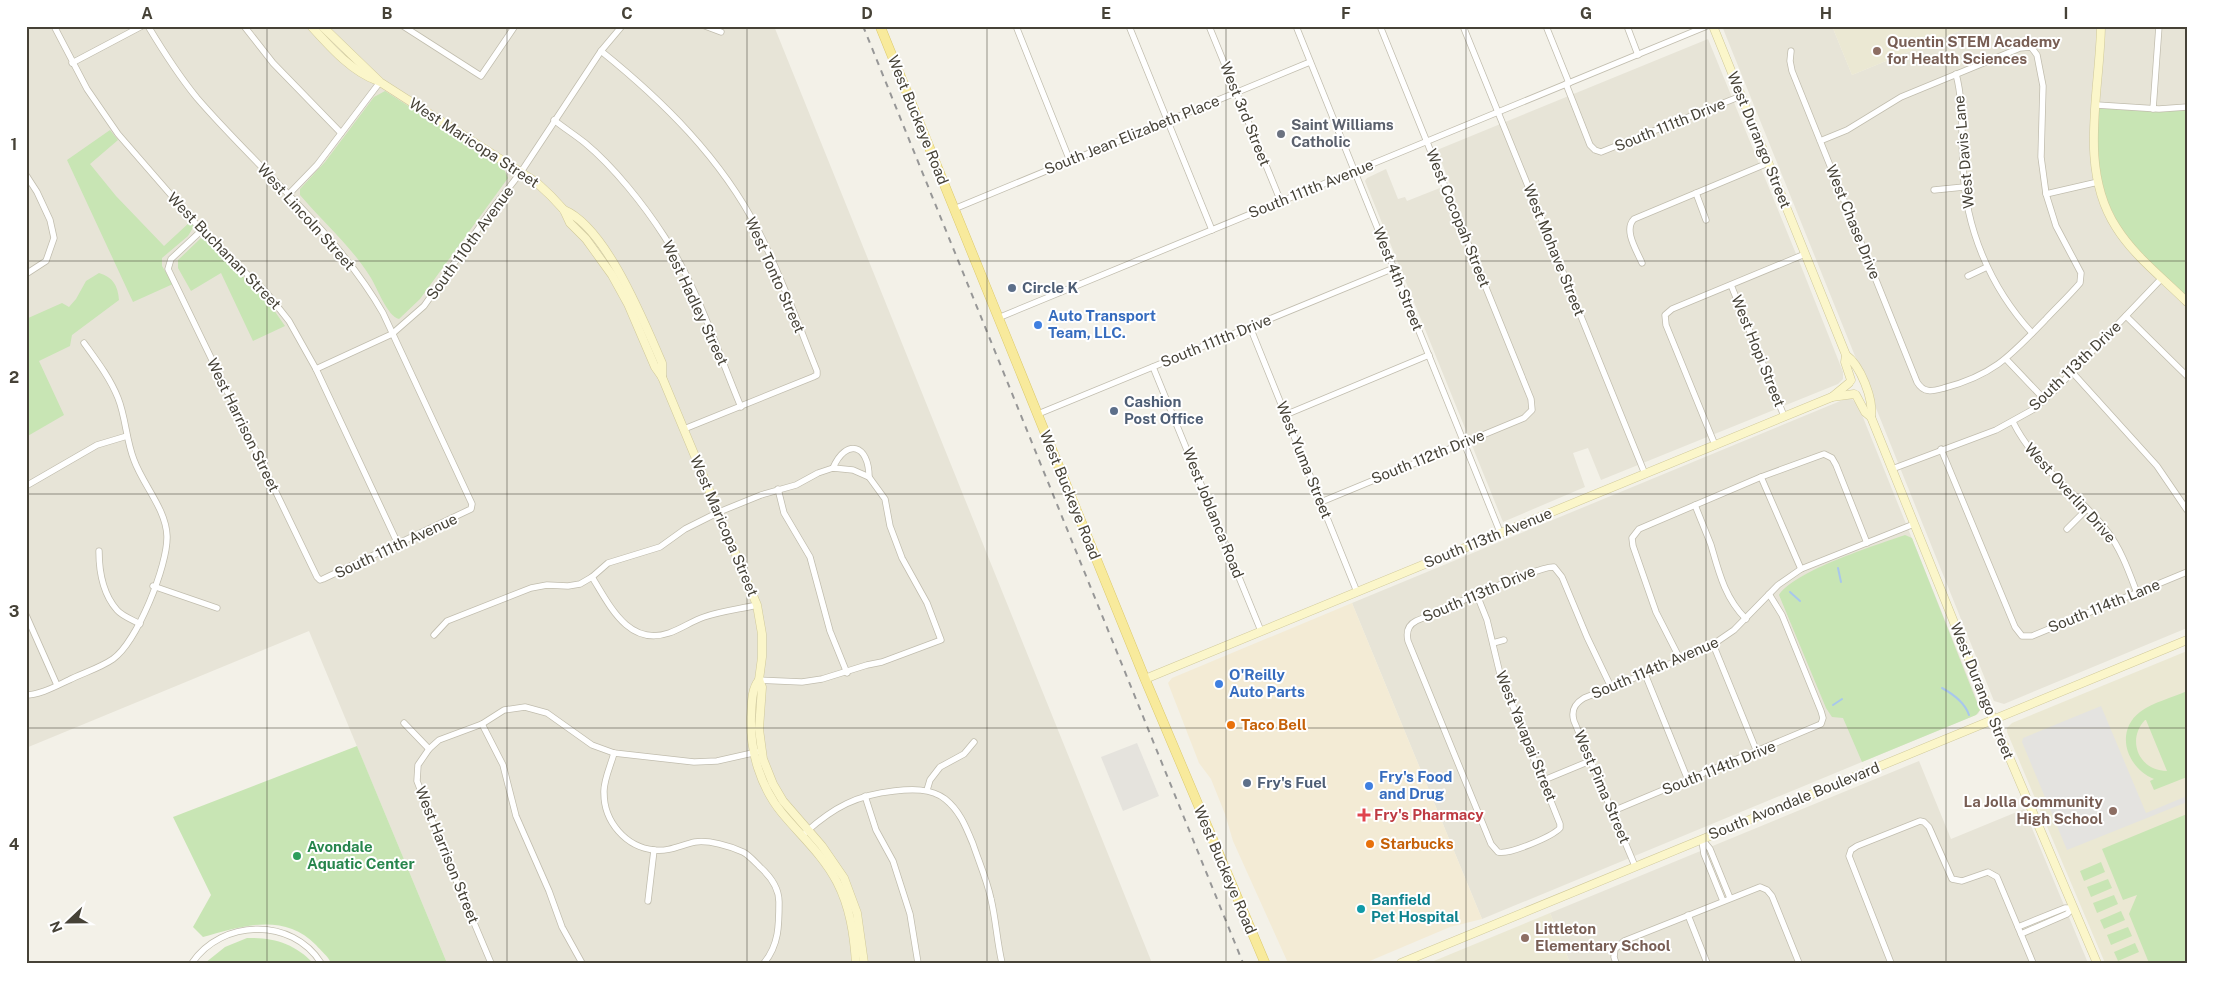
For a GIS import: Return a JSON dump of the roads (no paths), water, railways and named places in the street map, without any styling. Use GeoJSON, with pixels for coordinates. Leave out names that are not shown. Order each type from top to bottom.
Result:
{"type":"FeatureCollection","features":[{"type":"Feature","properties":{"kind":"main road","name":"West Buckeye Road"},"geometry":{"type":"LineString","coordinates":[[880,26],[1145,679],[1265,963]]}},
{"type":"Feature","properties":{"kind":"street","name":"West Buchanan Street"},"geometry":{"type":"LineString","coordinates":[[54,26],[72,64],[108,120],[136,156],[202,230],[272,299],[289,321],[316,369],[398,544]]}},
{"type":"Feature","properties":{"kind":"street"},"geometry":{"type":"LineString","coordinates":[[72,64],[142,26]]}},
{"type":"Feature","properties":{"kind":"street","name":"West Lincoln Street"},"geometry":{"type":"LineString","coordinates":[[148,26],[172,65],[196,97],[328,237],[356,271],[374,298],[392,334],[472,504],[471,509]]}},
{"type":"Feature","properties":{"kind":"street"},"geometry":{"type":"LineString","coordinates":[[244,26],[273,63],[341,133]]}},
{"type":"Feature","properties":{"kind":"street","name":"West Maricopa Street"},"geometry":{"type":"LineString","coordinates":[[311,26],[335,51],[365,76],[380,82],[536,182],[564,210],[570,222],[591,245],[612,275],[628,304],[654,367],[662,377],[757,605],[762,634],[759,680],[762,687],[758,752],[778,792],[821,857],[841,892],[852,926],[856,963]]}},
{"type":"Feature","properties":{"kind":"street","name":"West Maricopa Street"},"geometry":{"type":"LineString","coordinates":[[322,26],[380,82]]}},
{"type":"Feature","properties":{"kind":"street"},"geometry":{"type":"LineString","coordinates":[[403,26],[481,76],[514,26]]}},
{"type":"Feature","properties":{"kind":"street","name":"South 110th Avenue"},"geometry":{"type":"LineString","coordinates":[[316,369],[392,334],[424,306],[490,212],[521,172],[601,51],[622,26]]}},
{"type":"Feature","properties":{"kind":"street"},"geometry":{"type":"LineString","coordinates":[[705,26],[721,32]]}},
{"type":"Feature","properties":{"kind":"street"},"geometry":{"type":"LineString","coordinates":[[1016,26],[1070,161]]}},
{"type":"Feature","properties":{"kind":"street"},"geometry":{"type":"LineString","coordinates":[[1130,26],[1212,230]]}},
{"type":"Feature","properties":{"kind":"street","name":"West 3rd Street"},"geometry":{"type":"LineString","coordinates":[[1209,26],[1281,202]]}},
{"type":"Feature","properties":{"kind":"street","name":"West 4th Street"},"geometry":{"type":"LineString","coordinates":[[1296,26],[1500,532]]}},
{"type":"Feature","properties":{"kind":"street","name":"West Cocopah Street"},"geometry":{"type":"LineString","coordinates":[[1380,26],[1531,399],[1532,410]]}},
{"type":"Feature","properties":{"kind":"street","name":"West Mohave Street"},"geometry":{"type":"LineString","coordinates":[[1463,26],[1645,474]]}},
{"type":"Feature","properties":{"kind":"street"},"geometry":{"type":"LineString","coordinates":[[1546,26],[1567,84]]}},
{"type":"Feature","properties":{"kind":"street"},"geometry":{"type":"LineString","coordinates":[[1627,26],[1638,54]]}},
{"type":"Feature","properties":{"kind":"street","name":"South 111th Avenue"},"geometry":{"type":"LineString","coordinates":[[998,318],[1708,26]]}},
{"type":"Feature","properties":{"kind":"street","name":"West Durango Street"},"geometry":{"type":"LineString","coordinates":[[1713,26],[1846,355]]}},
{"type":"Feature","properties":{"kind":"street"},"geometry":{"type":"LineString","coordinates":[[2101,26],[2094,150],[2098,182],[2104,202],[2116,227],[2133,249],[2187,302]]}},
{"type":"Feature","properties":{"kind":"street"},"geometry":{"type":"LineString","coordinates":[[2154,109],[2159,26]]}},
{"type":"Feature","properties":{"kind":"street"},"geometry":{"type":"LineString","coordinates":[[1820,141],[1846,130],[1894,101],[2020,48],[2031,46],[2037,55],[2043,86],[2041,157],[2046,194],[2056,226],[2082,278],[2076,287],[2006,359],[2045,400]]}},
{"type":"Feature","properties":{"kind":"street","name":"West Tonto Street"},"geometry":{"type":"LineString","coordinates":[[601,51],[638,81],[670,111],[706,151],[734,190],[758,230],[817,371],[817,374],[741,407]]}},
{"type":"Feature","properties":{"kind":"street","name":"West Chase Drive"},"geometry":{"type":"LineString","coordinates":[[1791,51],[1792,71],[1918,382],[1924,390],[1936,390],[1974,379],[2006,359]]}},
{"type":"Feature","properties":{"kind":"street","name":"South Jean Elizabeth Place"},"geometry":{"type":"LineString","coordinates":[[954,209],[1310,62]]}},
{"type":"Feature","properties":{"kind":"street","name":"West Davis Lane"},"geometry":{"type":"LineString","coordinates":[[1956,74],[1962,106],[1964,187],[1973,228],[1987,267],[2007,302],[2032,333]]}},
{"type":"Feature","properties":{"kind":"street"},"geometry":{"type":"LineString","coordinates":[[288,195],[317,165],[380,82]]}},
{"type":"Feature","properties":{"kind":"street","name":"South 111th Drive"},"geometry":{"type":"LineString","coordinates":[[1567,84],[1590,145],[1598,152],[1607,151],[1741,96]]}},
{"type":"Feature","properties":{"kind":"street"},"geometry":{"type":"LineString","coordinates":[[2097,105],[2154,109],[2187,107]]}},
{"type":"Feature","properties":{"kind":"street","name":"West Hadley Street"},"geometry":{"type":"LineString","coordinates":[[554,120],[585,143],[610,168],[640,203],[664,236],[702,311],[741,407]]}},
{"type":"Feature","properties":{"kind":"street"},"geometry":{"type":"LineString","coordinates":[[1642,263],[1630,233],[1630,224],[1636,218],[1768,163]]}},
{"type":"Feature","properties":{"kind":"street"},"geometry":{"type":"LineString","coordinates":[[26,175],[37,192],[50,220],[54,238],[46,261],[26,274]]}},
{"type":"Feature","properties":{"kind":"street"},"geometry":{"type":"LineString","coordinates":[[2046,194],[2098,182]]}},
{"type":"Feature","properties":{"kind":"street"},"geometry":{"type":"LineString","coordinates":[[1934,190],[1964,187]]}},
{"type":"Feature","properties":{"kind":"street"},"geometry":{"type":"LineString","coordinates":[[1696,194],[1706,220]]}},
{"type":"Feature","properties":{"kind":"street","name":"West Harrison Street"},"geometry":{"type":"LineString","coordinates":[[202,230],[171,259],[168,269],[320,580]]}},
{"type":"Feature","properties":{"kind":"street"},"geometry":{"type":"LineString","coordinates":[[1715,445],[1666,325],[1665,315],[1672,309],[1805,254]]}},
{"type":"Feature","properties":{"kind":"street"},"geometry":{"type":"LineString","coordinates":[[1968,276],[1987,267]]}},
{"type":"Feature","properties":{"kind":"street","name":"South 111th Drive"},"geometry":{"type":"LineString","coordinates":[[1038,414],[1394,268]]}},
{"type":"Feature","properties":{"kind":"street","name":"South 113th Drive"},"geometry":{"type":"LineString","coordinates":[[1892,469],[1941,449],[1989,433],[2013,422],[2045,400],[2162,278]]}},
{"type":"Feature","properties":{"kind":"street","name":"West Hopi Street"},"geometry":{"type":"LineString","coordinates":[[1731,285],[1784,416]]}},
{"type":"Feature","properties":{"kind":"street"},"geometry":{"type":"LineString","coordinates":[[2126,316],[2187,376]]}},
{"type":"Feature","properties":{"kind":"street","name":"West Yuma Street"},"geometry":{"type":"LineString","coordinates":[[1250,328],[1357,592]]}},
{"type":"Feature","properties":{"kind":"street"},"geometry":{"type":"LineString","coordinates":[[26,695],[57,685],[113,659],[132,638],[140,624],[154,586],[166,543],[163,519],[134,461],[119,400],[112,383],[84,343]]}},
{"type":"Feature","properties":{"kind":"street"},"geometry":{"type":"LineString","coordinates":[[1286,415],[1429,355]]}},
{"type":"Feature","properties":{"kind":"street"},"geometry":{"type":"LineString","coordinates":[[1846,355],[1852,360],[1867,387],[1862,399],[1849,388],[1850,382],[1845,362],[1846,355]]}},
{"type":"Feature","properties":{"kind":"street","name":"West Joblanca Road"},"geometry":{"type":"LineString","coordinates":[[1153,367],[1261,631]]}},
{"type":"Feature","properties":{"kind":"street"},"geometry":{"type":"LineString","coordinates":[[2072,372],[2158,466],[2187,510]]}},
{"type":"Feature","properties":{"kind":"street"},"geometry":{"type":"LineString","coordinates":[[1850,382],[1857,377],[1863,379]]}},
{"type":"Feature","properties":{"kind":"street","name":"South 113th Avenue"},"geometry":{"type":"LineString","coordinates":[[1145,679],[1832,397],[1850,382]]}},
{"type":"Feature","properties":{"kind":"street","name":"West Durango Street"},"geometry":{"type":"LineString","coordinates":[[1867,387],[1862,399],[1871,417],[1993,720],[2097,963]]}},
{"type":"Feature","properties":{"kind":"street","name":"South 113th Avenue"},"geometry":{"type":"LineString","coordinates":[[1832,397],[1862,399]]}},
{"type":"Feature","properties":{"kind":"street"},"geometry":{"type":"LineString","coordinates":[[684,430],[741,407]]}},
{"type":"Feature","properties":{"kind":"street","name":"South 112th Drive"},"geometry":{"type":"LineString","coordinates":[[1321,502],[1524,418],[1532,410]]}},
{"type":"Feature","properties":{"kind":"street","name":"West Overlin Drive"},"geometry":{"type":"LineString","coordinates":[[2013,422],[2032,454],[2102,525],[2115,543],[2137,593]]}},
{"type":"Feature","properties":{"kind":"street"},"geometry":{"type":"LineString","coordinates":[[26,486],[98,445],[127,436]]}},
{"type":"Feature","properties":{"kind":"street","name":"South 114th Lane"},"geometry":{"type":"LineString","coordinates":[[1941,449],[2015,628],[2022,636],[2032,636],[2187,572]]}},
{"type":"Feature","properties":{"kind":"street"},"geometry":{"type":"LineString","coordinates":[[834,468],[839,456],[846,450],[857,450],[863,452],[868,458],[869,477]]}},
{"type":"Feature","properties":{"kind":"street"},"geometry":{"type":"LineString","coordinates":[[1680,659],[1653,606],[1632,542],[1633,534],[1642,526],[1816,456],[1828,455],[1836,465],[1867,543]]}},
{"type":"Feature","properties":{"kind":"street"},"geometry":{"type":"LineString","coordinates":[[434,636],[447,621],[531,588],[547,585],[568,586],[580,584],[592,577],[608,563],[660,547],[685,529],[719,512],[778,489],[796,485],[818,473],[834,468],[852,470],[869,477],[885,499],[890,526],[902,558],[927,603],[941,640],[847,673],[802,682],[759,680]]}},
{"type":"Feature","properties":{"kind":"street"},"geometry":{"type":"LineString","coordinates":[[1761,477],[1801,569]]}},
{"type":"Feature","properties":{"kind":"street"},"geometry":{"type":"LineString","coordinates":[[778,489],[784,513],[810,557],[830,631],[847,673]]}},
{"type":"Feature","properties":{"kind":"street"},"geometry":{"type":"LineString","coordinates":[[1694,505],[1706,532],[1724,587],[1735,607],[1746,619]]}},
{"type":"Feature","properties":{"kind":"street","name":"South 111th Avenue"},"geometry":{"type":"LineString","coordinates":[[320,580],[471,509]]}},
{"type":"Feature","properties":{"kind":"street"},"geometry":{"type":"LineString","coordinates":[[2067,529],[2087,509]]}},
{"type":"Feature","properties":{"kind":"street","name":"South 114th Avenue"},"geometry":{"type":"LineString","coordinates":[[1574,707],[1580,701],[1713,644],[1729,634],[1769,594],[1801,569],[1914,524]]}},
{"type":"Feature","properties":{"kind":"street"},"geometry":{"type":"LineString","coordinates":[[99,550],[99,569],[108,596],[118,611],[140,624]]}},
{"type":"Feature","properties":{"kind":"street","name":"South 113th Drive"},"geometry":{"type":"LineString","coordinates":[[1560,828],[1552,835],[1508,852],[1498,852],[1492,844],[1408,641],[1408,628],[1416,620],[1542,568],[1554,567],[1562,577],[1587,637],[1611,687]]}},
{"type":"Feature","properties":{"kind":"street"},"geometry":{"type":"LineString","coordinates":[[592,577],[617,618],[633,630],[648,635],[667,634],[704,617],[757,605]]}},
{"type":"Feature","properties":{"kind":"street"},"geometry":{"type":"LineString","coordinates":[[154,586],[217,608]]}},
{"type":"Feature","properties":{"kind":"street","name":"South 114th Drive"},"geometry":{"type":"LineString","coordinates":[[1613,811],[1815,728],[1823,721],[1821,711],[1782,615],[1769,594]]}},
{"type":"Feature","properties":{"kind":"street","name":"West Yavapai Street"},"geometry":{"type":"LineString","coordinates":[[1477,595],[1487,620],[1500,674],[1559,818],[1560,828]]}},
{"type":"Feature","properties":{"kind":"street"},"geometry":{"type":"LineString","coordinates":[[26,615],[57,685]]}},
{"type":"Feature","properties":{"kind":"street"},"geometry":{"type":"LineString","coordinates":[[1492,643],[1504,640]]}},
{"type":"Feature","properties":{"kind":"street","name":"South Avondale Boulevard"},"geometry":{"type":"LineString","coordinates":[[1401,963],[2187,640]]}},
{"type":"Feature","properties":{"kind":"street"},"geometry":{"type":"LineString","coordinates":[[1713,644],[1757,752]]}},
{"type":"Feature","properties":{"kind":"street"},"geometry":{"type":"LineString","coordinates":[[1645,674],[1688,780]]}},
{"type":"Feature","properties":{"kind":"street"},"geometry":{"type":"LineString","coordinates":[[404,723],[429,749],[439,740],[482,724],[504,710],[515,707],[537,708],[592,745],[614,753],[694,762],[717,761],[758,752]]}},
{"type":"Feature","properties":{"kind":"street","name":"West Pima Street"},"geometry":{"type":"LineString","coordinates":[[1574,707],[1574,721],[1635,866]]}},
{"type":"Feature","properties":{"kind":"street"},"geometry":{"type":"LineString","coordinates":[[482,724],[503,765],[516,816],[549,891],[562,927],[582,963]]}},
{"type":"Feature","properties":{"kind":"street"},"geometry":{"type":"LineString","coordinates":[[927,790],[930,780],[940,767],[964,754],[974,742]]}},
{"type":"Feature","properties":{"kind":"street","name":"West Harrison Street"},"geometry":{"type":"LineString","coordinates":[[429,749],[418,765],[417,781],[420,793],[491,963]]}},
{"type":"Feature","properties":{"kind":"street"},"geometry":{"type":"LineString","coordinates":[[614,753],[603,792],[606,810],[620,834],[636,846],[654,850],[673,850],[697,842],[723,845],[744,852],[770,876],[779,896],[779,930],[772,953],[764,963]]}},
{"type":"Feature","properties":{"kind":"street"},"geometry":{"type":"LineString","coordinates":[[1544,780],[1590,761]]}},
{"type":"Feature","properties":{"kind":"street"},"geometry":{"type":"LineString","coordinates":[[805,833],[833,810],[849,801],[865,796],[901,790],[927,790],[944,798],[959,813],[981,865],[992,900],[1002,963]]}},
{"type":"Feature","properties":{"kind":"street"},"geometry":{"type":"LineString","coordinates":[[865,796],[876,830],[894,861],[910,914],[918,963]]}},
{"type":"Feature","properties":{"kind":"street"},"geometry":{"type":"LineString","coordinates":[[1891,963],[1850,863],[1850,852],[1857,846],[1912,823],[1924,822],[1931,831],[1948,873],[1955,881],[1962,881],[1991,873],[1998,880],[2034,963]]}},
{"type":"Feature","properties":{"kind":"street","name":"West Maricopa Street"},"geometry":{"type":"LineString","coordinates":[[805,833],[834,861],[849,890],[857,913],[864,963]]}},
{"type":"Feature","properties":{"kind":"street"},"geometry":{"type":"LineString","coordinates":[[1702,839],[1710,849],[1730,898]]}},
{"type":"Feature","properties":{"kind":"street"},"geometry":{"type":"LineString","coordinates":[[1702,839],[1704,854],[1723,901]]}},
{"type":"Feature","properties":{"kind":"street"},"geometry":{"type":"LineString","coordinates":[[648,900],[654,850]]}},
{"type":"Feature","properties":{"kind":"street"},"geometry":{"type":"LineString","coordinates":[[1616,963],[1614,957],[1615,949],[1624,941],[1757,887],[1764,888],[1772,896],[1799,963]]}},
{"type":"Feature","properties":{"kind":"street"},"geometry":{"type":"LineString","coordinates":[[2018,928],[2065,908],[2074,908]]}},
{"type":"Feature","properties":{"kind":"street"},"geometry":{"type":"LineString","coordinates":[[2021,934],[2067,914],[2074,908]]}},
{"type":"Feature","properties":{"kind":"street"},"geometry":{"type":"LineString","coordinates":[[1688,915],[1707,963]]}},
{"type":"Feature","properties":{"kind":"street"},"geometry":{"type":"LineString","coordinates":[[192,963],[203,948],[217,939],[248,929],[264,929],[280,931],[294,937],[306,945],[321,963]]}},
{"type":"Feature","properties":{"kind":"waterway"},"geometry":{"type":"LineString","coordinates":[[1838,568],[1841,582]]}},
{"type":"Feature","properties":{"kind":"waterway"},"geometry":{"type":"LineString","coordinates":[[1790,592],[1800,601]]}},
{"type":"Feature","properties":{"kind":"waterway"},"geometry":{"type":"LineString","coordinates":[[1942,688],[1958,699],[1969,715]]}},
{"type":"Feature","properties":{"kind":"waterway"},"geometry":{"type":"LineString","coordinates":[[1833,705],[1842,699]]}},
{"type":"Feature","properties":{"kind":"railway"},"geometry":{"type":"LineString","coordinates":[[863,26],[1243,963]]}},
{"type":"Feature","properties":{"kind":"place","name":"Quentin STEM Academy for Health Sciences"},"geometry":{"type":"Point","coordinates":[1877,51]}},
{"type":"Feature","properties":{"kind":"place","name":"Saint Williams Catholic"},"geometry":{"type":"Point","coordinates":[1281,134]}},
{"type":"Feature","properties":{"kind":"place","name":"Circle K"},"geometry":{"type":"Point","coordinates":[1012,288]}},
{"type":"Feature","properties":{"kind":"place","name":"Auto Transport Team, LLC."},"geometry":{"type":"Point","coordinates":[1038,325]}},
{"type":"Feature","properties":{"kind":"place","name":"Cashion Post Office"},"geometry":{"type":"Point","coordinates":[1114,411]}},
{"type":"Feature","properties":{"kind":"place","name":"O'Reilly Auto Parts"},"geometry":{"type":"Point","coordinates":[1219,684]}},
{"type":"Feature","properties":{"kind":"place","name":"Taco Bell"},"geometry":{"type":"Point","coordinates":[1231,725]}},
{"type":"Feature","properties":{"kind":"place","name":"Fry's Fuel"},"geometry":{"type":"Point","coordinates":[1247,783]}},
{"type":"Feature","properties":{"kind":"place","name":"Fry's Food and Drug"},"geometry":{"type":"Point","coordinates":[1369,786]}},
{"type":"Feature","properties":{"kind":"place","name":"La Jolla Community High School"},"geometry":{"type":"Point","coordinates":[2113,811]}},
{"type":"Feature","properties":{"kind":"place","name":"Fry's Pharmacy"},"geometry":{"type":"Point","coordinates":[1364,815]}},
{"type":"Feature","properties":{"kind":"place","name":"Starbucks"},"geometry":{"type":"Point","coordinates":[1370,844]}},
{"type":"Feature","properties":{"kind":"place","name":"Avondale Aquatic Center"},"geometry":{"type":"Point","coordinates":[297,856]}},
{"type":"Feature","properties":{"kind":"place","name":"Banfield Pet Hospital"},"geometry":{"type":"Point","coordinates":[1361,909]}},
{"type":"Feature","properties":{"kind":"place","name":"Littleton Elementary School"},"geometry":{"type":"Point","coordinates":[1525,938]}}]}
